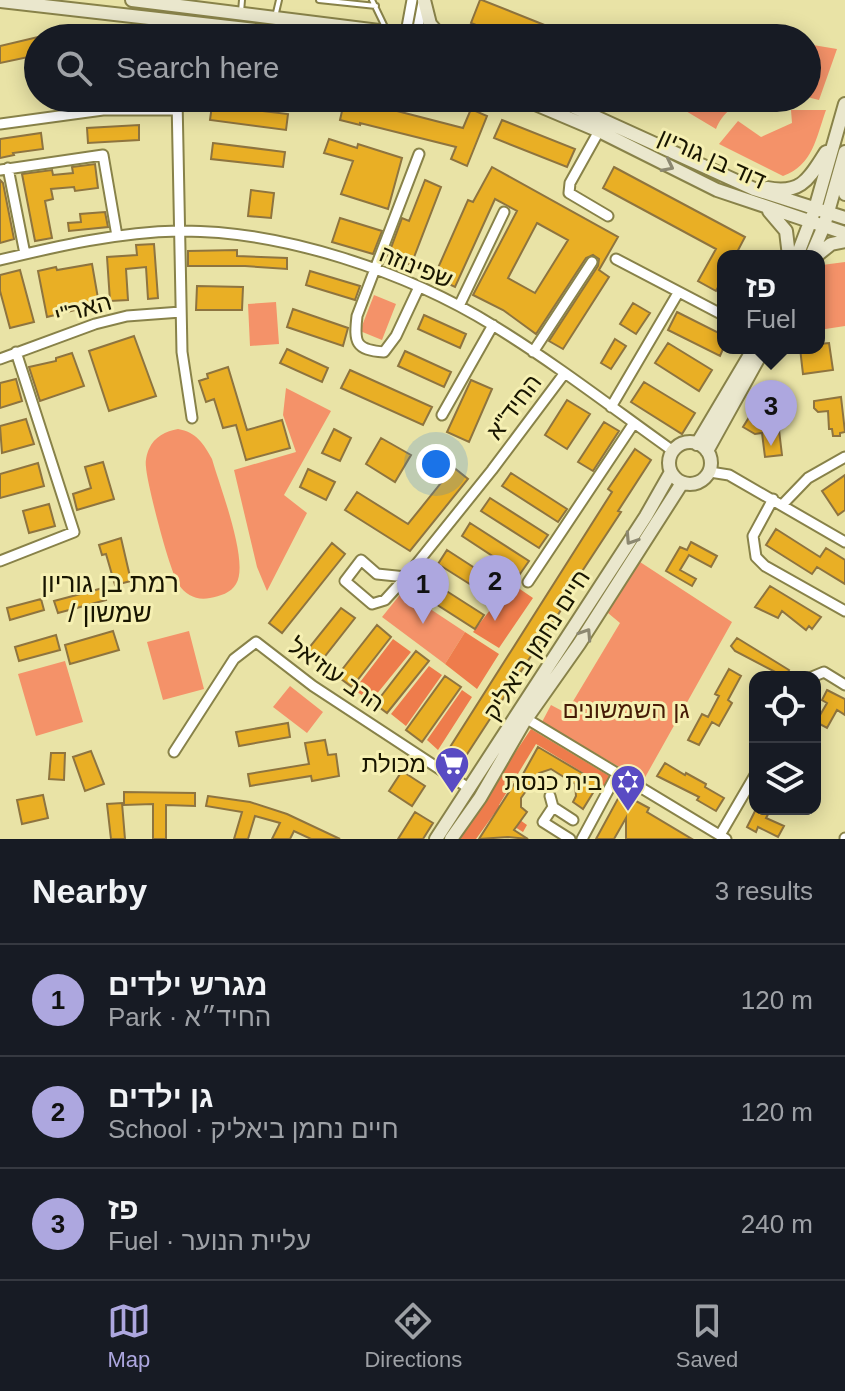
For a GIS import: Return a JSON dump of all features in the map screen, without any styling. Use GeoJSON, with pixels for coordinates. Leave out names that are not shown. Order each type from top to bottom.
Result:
{"type":"FeatureCollection","features":[{"type":"Feature","properties":{"kind":"main road"},"geometry":{"type":"LineString","coordinates":[[132,0],[318,24]]}},
{"type":"Feature","properties":{"kind":"main road"},"geometry":{"type":"LineString","coordinates":[[424,0],[430,24]]}},
{"type":"Feature","properties":{"kind":"main road"},"geometry":{"type":"LineString","coordinates":[[0,1],[187,24]]}},
{"type":"Feature","properties":{"kind":"main road"},"geometry":{"type":"LineString","coordinates":[[814,250],[835,139],[845,104]]}},
{"type":"Feature","properties":{"kind":"main road","name":"דוד בן גוריון"},"geometry":{"type":"LineString","coordinates":[[554,112],[717,190],[764,206],[819,218],[845,218]]}},
{"type":"Feature","properties":{"kind":"main road","name":"דוד בן גוריון"},"geometry":{"type":"LineString","coordinates":[[584,112],[819,218],[845,233]]}},
{"type":"Feature","properties":{"kind":"main road"},"geometry":{"type":"LineString","coordinates":[[737,182],[780,190],[799,186],[807,180],[835,139]]}},
{"type":"Feature","properties":{"kind":"main road"},"geometry":{"type":"LineString","coordinates":[[800,250],[819,218],[843,158]]}},
{"type":"Feature","properties":{"kind":"main road"},"geometry":{"type":"LineString","coordinates":[[843,158],[845,194]]}},
{"type":"Feature","properties":{"kind":"main road"},"geometry":{"type":"LineString","coordinates":[[764,206],[786,231],[788,250]]}},
{"type":"Feature","properties":{"kind":"main road"},"geometry":{"type":"LineString","coordinates":[[822,250],[845,241]]}},
{"type":"Feature","properties":{"kind":"main road"},"geometry":{"type":"LineString","coordinates":[[702,447],[751,354]]}},
{"type":"Feature","properties":{"kind":"main road"},"geometry":{"type":"LineString","coordinates":[[702,447],[760,354]]}},
{"type":"Feature","properties":{"kind":"main road"},"geometry":{"type":"LineString","coordinates":[[684,443],[702,447],[711,465],[710,472],[695,484],[682,483],[671,472],[673,451],[684,443]]}},
{"type":"Feature","properties":{"kind":"main road","name":"חיים נחמן ביאליק"},"geometry":{"type":"LineString","coordinates":[[436,839],[646,516],[671,472]]}},
{"type":"Feature","properties":{"kind":"main road","name":"חיים נחמן ביאליק"},"geometry":{"type":"LineString","coordinates":[[451,839],[682,483]]}},
{"type":"Feature","properties":{"kind":"street"},"geometry":{"type":"LineString","coordinates":[[411,24],[412,0]]}},
{"type":"Feature","properties":{"kind":"street"},"geometry":{"type":"LineString","coordinates":[[415,24],[424,0]]}},
{"type":"Feature","properties":{"kind":"street"},"geometry":{"type":"LineString","coordinates":[[0,124],[88,112]]}},
{"type":"Feature","properties":{"kind":"street"},"geometry":{"type":"LineString","coordinates":[[177,112],[182,352],[192,418]]}},
{"type":"Feature","properties":{"kind":"street"},"geometry":{"type":"LineString","coordinates":[[599,131],[570,183],[569,193],[608,216]]}},
{"type":"Feature","properties":{"kind":"street"},"geometry":{"type":"LineString","coordinates":[[419,154],[357,316],[355,335],[358,344],[367,351],[384,352],[396,336],[419,287]]}},
{"type":"Feature","properties":{"kind":"street"},"geometry":{"type":"LineString","coordinates":[[25,254],[4,169],[103,155],[117,236]]}},
{"type":"Feature","properties":{"kind":"street"},"geometry":{"type":"LineString","coordinates":[[459,306],[504,212]]}},
{"type":"Feature","properties":{"kind":"street","name":"שפינוזה"},"geometry":{"type":"LineString","coordinates":[[0,260],[117,236],[179,231],[231,233],[278,241],[373,270],[459,306],[533,352],[673,451]]}},
{"type":"Feature","properties":{"kind":"street"},"geometry":{"type":"LineString","coordinates":[[616,259],[717,312]]}},
{"type":"Feature","properties":{"kind":"street"},"geometry":{"type":"LineString","coordinates":[[533,352],[592,262]]}},
{"type":"Feature","properties":{"kind":"street"},"geometry":{"type":"LineString","coordinates":[[611,407],[678,293]]}},
{"type":"Feature","properties":{"kind":"street","name":"האר\"י"},"geometry":{"type":"LineString","coordinates":[[0,359],[95,324],[127,316],[181,312]]}},
{"type":"Feature","properties":{"kind":"street"},"geometry":{"type":"LineString","coordinates":[[442,415],[493,325]]}},
{"type":"Feature","properties":{"kind":"street"},"geometry":{"type":"LineString","coordinates":[[0,561],[74,532],[16,352]]}},
{"type":"Feature","properties":{"kind":"street","name":"החיד\"א"},"geometry":{"type":"LineString","coordinates":[[406,577],[377,574],[361,560],[345,581],[372,604],[385,600],[406,577],[492,470],[564,374]]}},
{"type":"Feature","properties":{"kind":"street"},"geometry":{"type":"LineString","coordinates":[[528,582],[634,423]]}},
{"type":"Feature","properties":{"kind":"street"},"geometry":{"type":"LineString","coordinates":[[783,504],[808,478],[845,457]]}},
{"type":"Feature","properties":{"kind":"street"},"geometry":{"type":"LineString","coordinates":[[710,472],[729,475],[845,542]]}},
{"type":"Feature","properties":{"kind":"street"},"geometry":{"type":"LineString","coordinates":[[773,499],[753,536],[756,557],[765,566],[845,611]]}},
{"type":"Feature","properties":{"kind":"street","name":"הרב עוזיאל"},"geometry":{"type":"LineString","coordinates":[[174,752],[234,659],[256,642],[313,686],[470,789]]}},
{"type":"Feature","properties":{"kind":"street"},"geometry":{"type":"LineString","coordinates":[[821,673],[824,672],[845,685]]}},
{"type":"Feature","properties":{"kind":"street"},"geometry":{"type":"LineString","coordinates":[[527,719],[723,837],[749,787]]}},
{"type":"Feature","properties":{"kind":"street"},"geometry":{"type":"LineString","coordinates":[[582,839],[617,774]]}},
{"type":"Feature","properties":{"kind":"street"},"geometry":{"type":"LineString","coordinates":[[550,796],[553,807],[573,820]]}},
{"type":"Feature","properties":{"kind":"street"},"geometry":{"type":"LineString","coordinates":[[553,807],[543,822],[570,839]]}},
{"type":"Feature","properties":{"kind":"lane"},"geometry":{"type":"LineString","coordinates":[[240,14],[242,0]]}},
{"type":"Feature","properties":{"kind":"lane"},"geometry":{"type":"LineString","coordinates":[[275,19],[279,0]]}},
{"type":"Feature","properties":{"kind":"lane"},"geometry":{"type":"LineString","coordinates":[[319,0],[376,6]]}},
{"type":"Feature","properties":{"kind":"lane"},"geometry":{"type":"LineString","coordinates":[[372,0],[384,24]]}},
{"type":"Feature","properties":{"kind":"green space"},"geometry":{"type":"Polygon","coordinates":[[[821,46],[837,49],[821,94],[821,46]]]}},
{"type":"Feature","properties":{"kind":"green space"},"geometry":{"type":"Polygon","coordinates":[[[826,110],[807,158],[783,176],[719,144],[738,121],[761,137],[792,123],[791,112],[826,110]]]}},
{"type":"Feature","properties":{"kind":"green space"},"geometry":{"type":"Polygon","coordinates":[[[687,112],[727,112],[716,129],[687,112]]]}},
{"type":"Feature","properties":{"kind":"green space"},"geometry":{"type":"Polygon","coordinates":[[[845,262],[845,326],[825,329],[825,265],[845,262]]]}},
{"type":"Feature","properties":{"kind":"green space"},"geometry":{"type":"Polygon","coordinates":[[[374,295],[396,304],[382,340],[360,331],[374,295]]]}},
{"type":"Feature","properties":{"kind":"green space"},"geometry":{"type":"Polygon","coordinates":[[[276,302],[279,344],[250,346],[248,304],[276,302]]]}},
{"type":"Feature","properties":{"kind":"green space"},"geometry":{"type":"Polygon","coordinates":[[[286,388],[331,411],[284,495],[307,513],[267,591],[257,567],[234,470],[296,452],[283,415],[286,388]]]}},
{"type":"Feature","properties":{"kind":"green space"},"geometry":{"type":"Polygon","coordinates":[[[178,429],[199,440],[212,459],[236,542],[239,574],[236,584],[228,592],[210,598],[192,596],[179,585],[165,547],[147,476],[146,460],[151,445],[161,435],[178,429]]]}},
{"type":"Feature","properties":{"kind":"green space","name":"גן השמשונים"},"geometry":{"type":"Polygon","coordinates":[[[640,562],[732,622],[643,781],[542,722],[551,705],[566,713],[620,623],[608,613],[608,606],[640,562]]]}},
{"type":"Feature","properties":{"kind":"green space"},"geometry":{"type":"Polygon","coordinates":[[[403,591],[465,632],[445,664],[382,617],[403,591]]]}},
{"type":"Feature","properties":{"kind":"green space"},"geometry":{"type":"Polygon","coordinates":[[[189,631],[204,689],[163,700],[147,642],[189,631]]]}},
{"type":"Feature","properties":{"kind":"green space"},"geometry":{"type":"Polygon","coordinates":[[[65,661],[83,722],[36,736],[18,674],[65,661]]]}},
{"type":"Feature","properties":{"kind":"green space"},"geometry":{"type":"Polygon","coordinates":[[[290,686],[323,712],[307,733],[273,707],[290,686]]]}},
{"type":"Feature","properties":{"kind":"shaded area"},"geometry":{"type":"Polygon","coordinates":[[[511,583],[533,598],[499,648],[473,632],[511,583]]]}},
{"type":"Feature","properties":{"kind":"shaded area"},"geometry":{"type":"Polygon","coordinates":[[[465,632],[499,654],[477,689],[445,664],[465,632]]]}},
{"type":"Feature","properties":{"kind":"shaded area"},"geometry":{"type":"Polygon","coordinates":[[[393,639],[411,652],[371,701],[354,690],[393,639]]]}},
{"type":"Feature","properties":{"kind":"shaded area"},"geometry":{"type":"Polygon","coordinates":[[[429,666],[442,675],[406,726],[391,714],[429,666]]]}},
{"type":"Feature","properties":{"kind":"shaded area"},"geometry":{"type":"Polygon","coordinates":[[[462,690],[472,697],[438,750],[427,740],[462,690]]]}},
{"type":"Feature","properties":{"kind":"shaded area"},"geometry":{"type":"Polygon","coordinates":[[[531,729],[611,777],[605,786],[536,744],[499,805],[527,825],[523,832],[494,814],[476,839],[457,839],[531,729]]]}},
{"type":"Feature","properties":{"kind":"building"},"geometry":{"type":"Polygon","coordinates":[[[482,0],[542,24],[473,24],[471,23],[482,0]]]}},
{"type":"Feature","properties":{"kind":"building"},"geometry":{"type":"Polygon","coordinates":[[[24,40],[24,58],[0,63],[0,46],[24,40]]]}},
{"type":"Feature","properties":{"kind":"building"},"geometry":{"type":"Polygon","coordinates":[[[211,112],[288,114],[286,130],[210,120],[211,112]]]}},
{"type":"Feature","properties":{"kind":"building"},"geometry":{"type":"Polygon","coordinates":[[[342,112],[401,112],[463,128],[470,112],[487,116],[467,166],[451,159],[456,147],[340,120],[342,112]]]}},
{"type":"Feature","properties":{"kind":"building"},"geometry":{"type":"Polygon","coordinates":[[[502,120],[575,149],[567,167],[494,138],[502,120]]]}},
{"type":"Feature","properties":{"kind":"building"},"geometry":{"type":"Polygon","coordinates":[[[139,125],[139,140],[88,143],[87,128],[139,125]]]}},
{"type":"Feature","properties":{"kind":"building"},"geometry":{"type":"Polygon","coordinates":[[[41,133],[43,149],[0,158],[0,139],[41,133]]]}},
{"type":"Feature","properties":{"kind":"building"},"geometry":{"type":"Polygon","coordinates":[[[329,139],[357,148],[358,144],[402,158],[388,209],[341,194],[353,161],[324,153],[329,139]]]}},
{"type":"Feature","properties":{"kind":"building"},"geometry":{"type":"Polygon","coordinates":[[[213,143],[285,152],[283,167],[211,159],[213,143]]]}},
{"type":"Feature","properties":{"kind":"building"},"geometry":{"type":"Polygon","coordinates":[[[95,164],[98,188],[75,191],[74,187],[51,189],[53,199],[45,201],[52,238],[35,241],[22,174],[52,170],[53,175],[73,173],[72,167],[95,164]]]}},
{"type":"Feature","properties":{"kind":"building"},"geometry":{"type":"Polygon","coordinates":[[[492,167],[618,237],[599,270],[609,277],[563,349],[549,341],[598,266],[599,259],[593,255],[586,258],[536,334],[503,310],[473,295],[517,211],[495,199],[455,287],[434,277],[468,200],[473,202],[492,167]],[[537,223],[508,278],[535,293],[568,240],[537,223]]]}},
{"type":"Feature","properties":{"kind":"building"},"geometry":{"type":"Polygon","coordinates":[[[614,167],[745,237],[738,250],[717,250],[716,291],[698,281],[716,249],[603,188],[614,167]]]}},
{"type":"Feature","properties":{"kind":"building"},"geometry":{"type":"Polygon","coordinates":[[[0,180],[14,239],[0,243],[0,180]]]}},
{"type":"Feature","properties":{"kind":"building"},"geometry":{"type":"Polygon","coordinates":[[[425,180],[441,187],[411,265],[388,256],[402,218],[409,221],[425,180]]]}},
{"type":"Feature","properties":{"kind":"building"},"geometry":{"type":"Polygon","coordinates":[[[251,190],[274,193],[271,218],[248,216],[251,190]]]}},
{"type":"Feature","properties":{"kind":"building"},"geometry":{"type":"Polygon","coordinates":[[[105,212],[108,227],[69,231],[68,223],[81,222],[80,214],[105,212]]]}},
{"type":"Feature","properties":{"kind":"building"},"geometry":{"type":"Polygon","coordinates":[[[340,218],[382,231],[373,254],[332,242],[340,218]]]}},
{"type":"Feature","properties":{"kind":"building"},"geometry":{"type":"Polygon","coordinates":[[[154,244],[158,298],[148,299],[146,267],[126,269],[128,300],[110,301],[107,257],[137,255],[136,245],[154,244]]]}},
{"type":"Feature","properties":{"kind":"building"},"geometry":{"type":"Polygon","coordinates":[[[237,250],[237,256],[287,258],[287,269],[188,266],[188,251],[237,250]]]}},
{"type":"Feature","properties":{"kind":"building"},"geometry":{"type":"Polygon","coordinates":[[[92,264],[99,304],[47,317],[38,271],[92,264]]]}},
{"type":"Feature","properties":{"kind":"building"},"geometry":{"type":"Polygon","coordinates":[[[20,270],[34,322],[10,328],[0,291],[0,275],[20,270]]]}},
{"type":"Feature","properties":{"kind":"building"},"geometry":{"type":"Polygon","coordinates":[[[310,271],[360,286],[355,300],[306,285],[310,271]]]}},
{"type":"Feature","properties":{"kind":"building"},"geometry":{"type":"Polygon","coordinates":[[[197,286],[243,287],[242,310],[196,310],[197,286]]]}},
{"type":"Feature","properties":{"kind":"building"},"geometry":{"type":"Polygon","coordinates":[[[633,303],[650,313],[636,334],[620,324],[633,303]]]}},
{"type":"Feature","properties":{"kind":"building"},"geometry":{"type":"Polygon","coordinates":[[[293,309],[348,328],[343,346],[287,327],[293,309]]]}},
{"type":"Feature","properties":{"kind":"building"},"geometry":{"type":"Polygon","coordinates":[[[677,312],[717,332],[717,354],[720,356],[668,330],[677,312]]]}},
{"type":"Feature","properties":{"kind":"building"},"geometry":{"type":"Polygon","coordinates":[[[424,315],[466,334],[460,348],[418,329],[424,315]]]}},
{"type":"Feature","properties":{"kind":"building"},"geometry":{"type":"Polygon","coordinates":[[[134,336],[156,396],[109,411],[89,351],[134,336]]]}},
{"type":"Feature","properties":{"kind":"building"},"geometry":{"type":"Polygon","coordinates":[[[615,339],[626,346],[611,369],[601,363],[615,339]]]}},
{"type":"Feature","properties":{"kind":"building"},"geometry":{"type":"Polygon","coordinates":[[[668,343],[712,370],[699,391],[655,363],[668,343]]]}},
{"type":"Feature","properties":{"kind":"building"},"geometry":{"type":"Polygon","coordinates":[[[825,343],[829,343],[833,370],[803,374],[801,354],[825,354],[825,343]]]}},
{"type":"Feature","properties":{"kind":"building"},"geometry":{"type":"Polygon","coordinates":[[[287,349],[328,368],[322,382],[280,363],[287,349]]]}},
{"type":"Feature","properties":{"kind":"building"},"geometry":{"type":"Polygon","coordinates":[[[405,351],[451,372],[444,387],[398,366],[405,351]]]}},
{"type":"Feature","properties":{"kind":"building"},"geometry":{"type":"Polygon","coordinates":[[[72,353],[84,386],[40,401],[29,367],[56,361],[56,358],[72,353]]]}},
{"type":"Feature","properties":{"kind":"building"},"geometry":{"type":"Polygon","coordinates":[[[228,367],[247,430],[282,420],[290,448],[246,460],[236,425],[223,428],[214,399],[206,402],[199,381],[208,378],[207,374],[228,367]]]}},
{"type":"Feature","properties":{"kind":"building"},"geometry":{"type":"Polygon","coordinates":[[[350,370],[432,407],[423,425],[341,388],[350,370]]]}},
{"type":"Feature","properties":{"kind":"building"},"geometry":{"type":"Polygon","coordinates":[[[16,379],[22,401],[0,408],[0,383],[16,379]]]}},
{"type":"Feature","properties":{"kind":"building"},"geometry":{"type":"Polygon","coordinates":[[[471,380],[492,389],[469,442],[447,432],[471,380]]]}},
{"type":"Feature","properties":{"kind":"building"},"geometry":{"type":"Polygon","coordinates":[[[644,382],[695,413],[682,434],[631,402],[644,382]]]}},
{"type":"Feature","properties":{"kind":"building"},"geometry":{"type":"Polygon","coordinates":[[[841,397],[845,432],[833,436],[832,429],[829,429],[828,411],[818,412],[814,401],[841,397]]]}},
{"type":"Feature","properties":{"kind":"building"},"geometry":{"type":"Polygon","coordinates":[[[567,400],[590,414],[567,449],[545,435],[567,400]]]}},
{"type":"Feature","properties":{"kind":"building"},"geometry":{"type":"Polygon","coordinates":[[[756,406],[783,422],[779,430],[782,455],[765,457],[762,433],[755,434],[743,427],[756,406]]]}},
{"type":"Feature","properties":{"kind":"building"},"geometry":{"type":"Polygon","coordinates":[[[26,419],[34,444],[2,453],[0,426],[26,419]]]}},
{"type":"Feature","properties":{"kind":"building"},"geometry":{"type":"Polygon","coordinates":[[[604,422],[619,431],[593,471],[578,462],[604,422]]]}},
{"type":"Feature","properties":{"kind":"building"},"geometry":{"type":"Polygon","coordinates":[[[334,429],[351,438],[340,461],[322,453],[334,429]]]}},
{"type":"Feature","properties":{"kind":"building"},"geometry":{"type":"Polygon","coordinates":[[[381,438],[411,455],[395,482],[366,464],[381,438]]]}},
{"type":"Feature","properties":{"kind":"building"},"geometry":{"type":"Polygon","coordinates":[[[635,449],[651,460],[558,608],[561,610],[460,765],[445,755],[612,492],[608,489],[635,449]]]}},
{"type":"Feature","properties":{"kind":"building"},"geometry":{"type":"Polygon","coordinates":[[[432,450],[468,479],[410,551],[345,510],[357,492],[408,524],[441,483],[420,465],[432,450]]]}},
{"type":"Feature","properties":{"kind":"building"},"geometry":{"type":"Polygon","coordinates":[[[103,462],[114,499],[77,510],[73,494],[91,488],[85,467],[103,462]]]}},
{"type":"Feature","properties":{"kind":"building"},"geometry":{"type":"Polygon","coordinates":[[[38,463],[44,486],[0,498],[0,474],[38,463]]]}},
{"type":"Feature","properties":{"kind":"building"},"geometry":{"type":"Polygon","coordinates":[[[308,469],[335,482],[326,500],[300,487],[308,469]]]}},
{"type":"Feature","properties":{"kind":"building"},"geometry":{"type":"Polygon","coordinates":[[[511,473],[567,509],[558,522],[502,486],[511,473]]]}},
{"type":"Feature","properties":{"kind":"building"},"geometry":{"type":"Polygon","coordinates":[[[845,475],[845,510],[838,515],[822,491],[845,475]]]}},
{"type":"Feature","properties":{"kind":"building"},"geometry":{"type":"Polygon","coordinates":[[[490,498],[548,535],[539,548],[481,511],[490,498]]]}},
{"type":"Feature","properties":{"kind":"building"},"geometry":{"type":"Polygon","coordinates":[[[49,504],[55,526],[29,533],[23,511],[49,504]]]}},
{"type":"Feature","properties":{"kind":"building"},"geometry":{"type":"Polygon","coordinates":[[[470,523],[529,561],[520,574],[462,536],[470,523]]]}},
{"type":"Feature","properties":{"kind":"building"},"geometry":{"type":"Polygon","coordinates":[[[776,529],[820,557],[826,548],[845,560],[845,584],[817,567],[812,574],[766,545],[776,529]]]}},
{"type":"Feature","properties":{"kind":"building"},"geometry":{"type":"Polygon","coordinates":[[[121,538],[131,581],[115,585],[106,554],[102,555],[99,545],[121,538]]]}},
{"type":"Feature","properties":{"kind":"building"},"geometry":{"type":"Polygon","coordinates":[[[691,542],[717,556],[711,567],[689,555],[680,570],[696,579],[692,586],[666,571],[680,547],[687,550],[691,542]]]}},
{"type":"Feature","properties":{"kind":"building"},"geometry":{"type":"Polygon","coordinates":[[[332,543],[345,554],[282,633],[269,623],[332,543]]]}},
{"type":"Feature","properties":{"kind":"building"},"geometry":{"type":"Polygon","coordinates":[[[447,550],[504,587],[495,600],[438,564],[447,550]]]}},
{"type":"Feature","properties":{"kind":"building"},"geometry":{"type":"Polygon","coordinates":[[[423,576],[484,615],[475,629],[414,590],[423,576]]]}},
{"type":"Feature","properties":{"kind":"building"},"geometry":{"type":"Polygon","coordinates":[[[770,586],[821,617],[812,629],[809,626],[806,630],[782,611],[778,618],[755,607],[770,586]]]}},
{"type":"Feature","properties":{"kind":"building"},"geometry":{"type":"Polygon","coordinates":[[[103,588],[106,600],[58,613],[54,601],[103,588]]]}},
{"type":"Feature","properties":{"kind":"building"},"geometry":{"type":"Polygon","coordinates":[[[41,599],[44,610],[10,620],[7,608],[41,599]]]}},
{"type":"Feature","properties":{"kind":"building"},"geometry":{"type":"Polygon","coordinates":[[[341,608],[355,618],[318,665],[304,654],[341,608]]]}},
{"type":"Feature","properties":{"kind":"building"},"geometry":{"type":"Polygon","coordinates":[[[377,625],[391,637],[352,687],[337,676],[377,625]]]}},
{"type":"Feature","properties":{"kind":"building"},"geometry":{"type":"Polygon","coordinates":[[[113,631],[119,650],[70,664],[65,645],[113,631]]]}},
{"type":"Feature","properties":{"kind":"building"},"geometry":{"type":"Polygon","coordinates":[[[56,635],[60,650],[19,661],[15,647],[56,635]]]}},
{"type":"Feature","properties":{"kind":"building"},"geometry":{"type":"Polygon","coordinates":[[[737,638],[789,670],[773,671],[731,646],[737,638]]]}},
{"type":"Feature","properties":{"kind":"building"},"geometry":{"type":"Polygon","coordinates":[[[416,651],[429,661],[387,713],[375,704],[416,651]]]}},
{"type":"Feature","properties":{"kind":"building"},"geometry":{"type":"Polygon","coordinates":[[[729,669],[741,676],[728,700],[732,703],[719,726],[712,722],[699,745],[688,740],[702,714],[708,717],[719,696],[715,694],[729,669]]]}},
{"type":"Feature","properties":{"kind":"building"},"geometry":{"type":"Polygon","coordinates":[[[445,676],[461,687],[422,742],[406,730],[445,676]]]}},
{"type":"Feature","properties":{"kind":"building"},"geometry":{"type":"Polygon","coordinates":[[[827,690],[845,699],[845,715],[837,710],[827,728],[821,725],[821,713],[827,703],[822,700],[827,690]]]}},
{"type":"Feature","properties":{"kind":"building"},"geometry":{"type":"Polygon","coordinates":[[[288,723],[290,737],[239,746],[236,732],[288,723]]]}},
{"type":"Feature","properties":{"kind":"building"},"geometry":{"type":"Polygon","coordinates":[[[325,740],[328,755],[336,754],[339,776],[312,781],[311,776],[250,786],[248,774],[309,764],[305,743],[325,740]]]}},
{"type":"Feature","properties":{"kind":"building"},"geometry":{"type":"Polygon","coordinates":[[[538,747],[599,783],[583,809],[573,802],[575,784],[551,769],[539,773],[521,798],[521,807],[527,812],[514,830],[528,839],[479,839],[516,781],[518,783],[538,747]]]}},
{"type":"Feature","properties":{"kind":"building"},"geometry":{"type":"Polygon","coordinates":[[[91,751],[104,784],[85,791],[73,757],[91,751]]]}},
{"type":"Feature","properties":{"kind":"building"},"geometry":{"type":"Polygon","coordinates":[[[51,753],[65,753],[64,780],[49,779],[51,753]]]}},
{"type":"Feature","properties":{"kind":"building"},"geometry":{"type":"Polygon","coordinates":[[[665,763],[706,784],[705,787],[724,798],[716,811],[697,800],[699,797],[657,776],[665,763]]]}},
{"type":"Feature","properties":{"kind":"building"},"geometry":{"type":"Polygon","coordinates":[[[402,771],[425,786],[412,806],[389,791],[402,771]]]}},
{"type":"Feature","properties":{"kind":"building"},"geometry":{"type":"Polygon","coordinates":[[[124,792],[195,793],[195,806],[166,805],[166,839],[153,839],[153,804],[124,805],[124,792]]]}},
{"type":"Feature","properties":{"kind":"building"},"geometry":{"type":"Polygon","coordinates":[[[621,793],[649,808],[647,812],[692,839],[626,839],[626,818],[614,839],[596,839],[621,793]]]}},
{"type":"Feature","properties":{"kind":"building"},"geometry":{"type":"Polygon","coordinates":[[[43,795],[48,818],[22,824],[17,800],[43,795]]]}},
{"type":"Feature","properties":{"kind":"building"},"geometry":{"type":"Polygon","coordinates":[[[208,796],[250,802],[287,814],[340,839],[311,839],[294,831],[290,839],[272,839],[280,823],[255,816],[248,839],[234,839],[242,812],[206,806],[208,796]]]}},
{"type":"Feature","properties":{"kind":"building"},"geometry":{"type":"Polygon","coordinates":[[[122,803],[125,839],[111,839],[107,804],[122,803]]]}},
{"type":"Feature","properties":{"kind":"building"},"geometry":{"type":"Polygon","coordinates":[[[415,812],[433,823],[423,839],[398,839],[415,812]]]}},
{"type":"Feature","properties":{"kind":"building"},"geometry":{"type":"Polygon","coordinates":[[[753,815],[768,815],[766,818],[784,826],[778,837],[758,827],[756,832],[747,827],[753,815]]]}},
{"type":"Feature","properties":{"kind":"place","name":"פז"},"geometry":{"type":"Point","coordinates":[771,446]}},
{"type":"Feature","properties":{"kind":"place","name":"גן ילדים"},"geometry":{"type":"Point","coordinates":[495,621]}},
{"type":"Feature","properties":{"kind":"place","name":"מגרש ילדים"},"geometry":{"type":"Point","coordinates":[423,624]}},
{"type":"Feature","properties":{"kind":"place","name":"מכולת"},"geometry":{"type":"Point","coordinates":[452,795]}},
{"type":"Feature","properties":{"kind":"place","name":"בית כנסת"},"geometry":{"type":"Point","coordinates":[628,813]}},
{"type":"Feature","properties":{"kind":"district","name":"רמת בן גוריון / שמשון"},"geometry":{"type":"Point","coordinates":[110,598]}}]}
